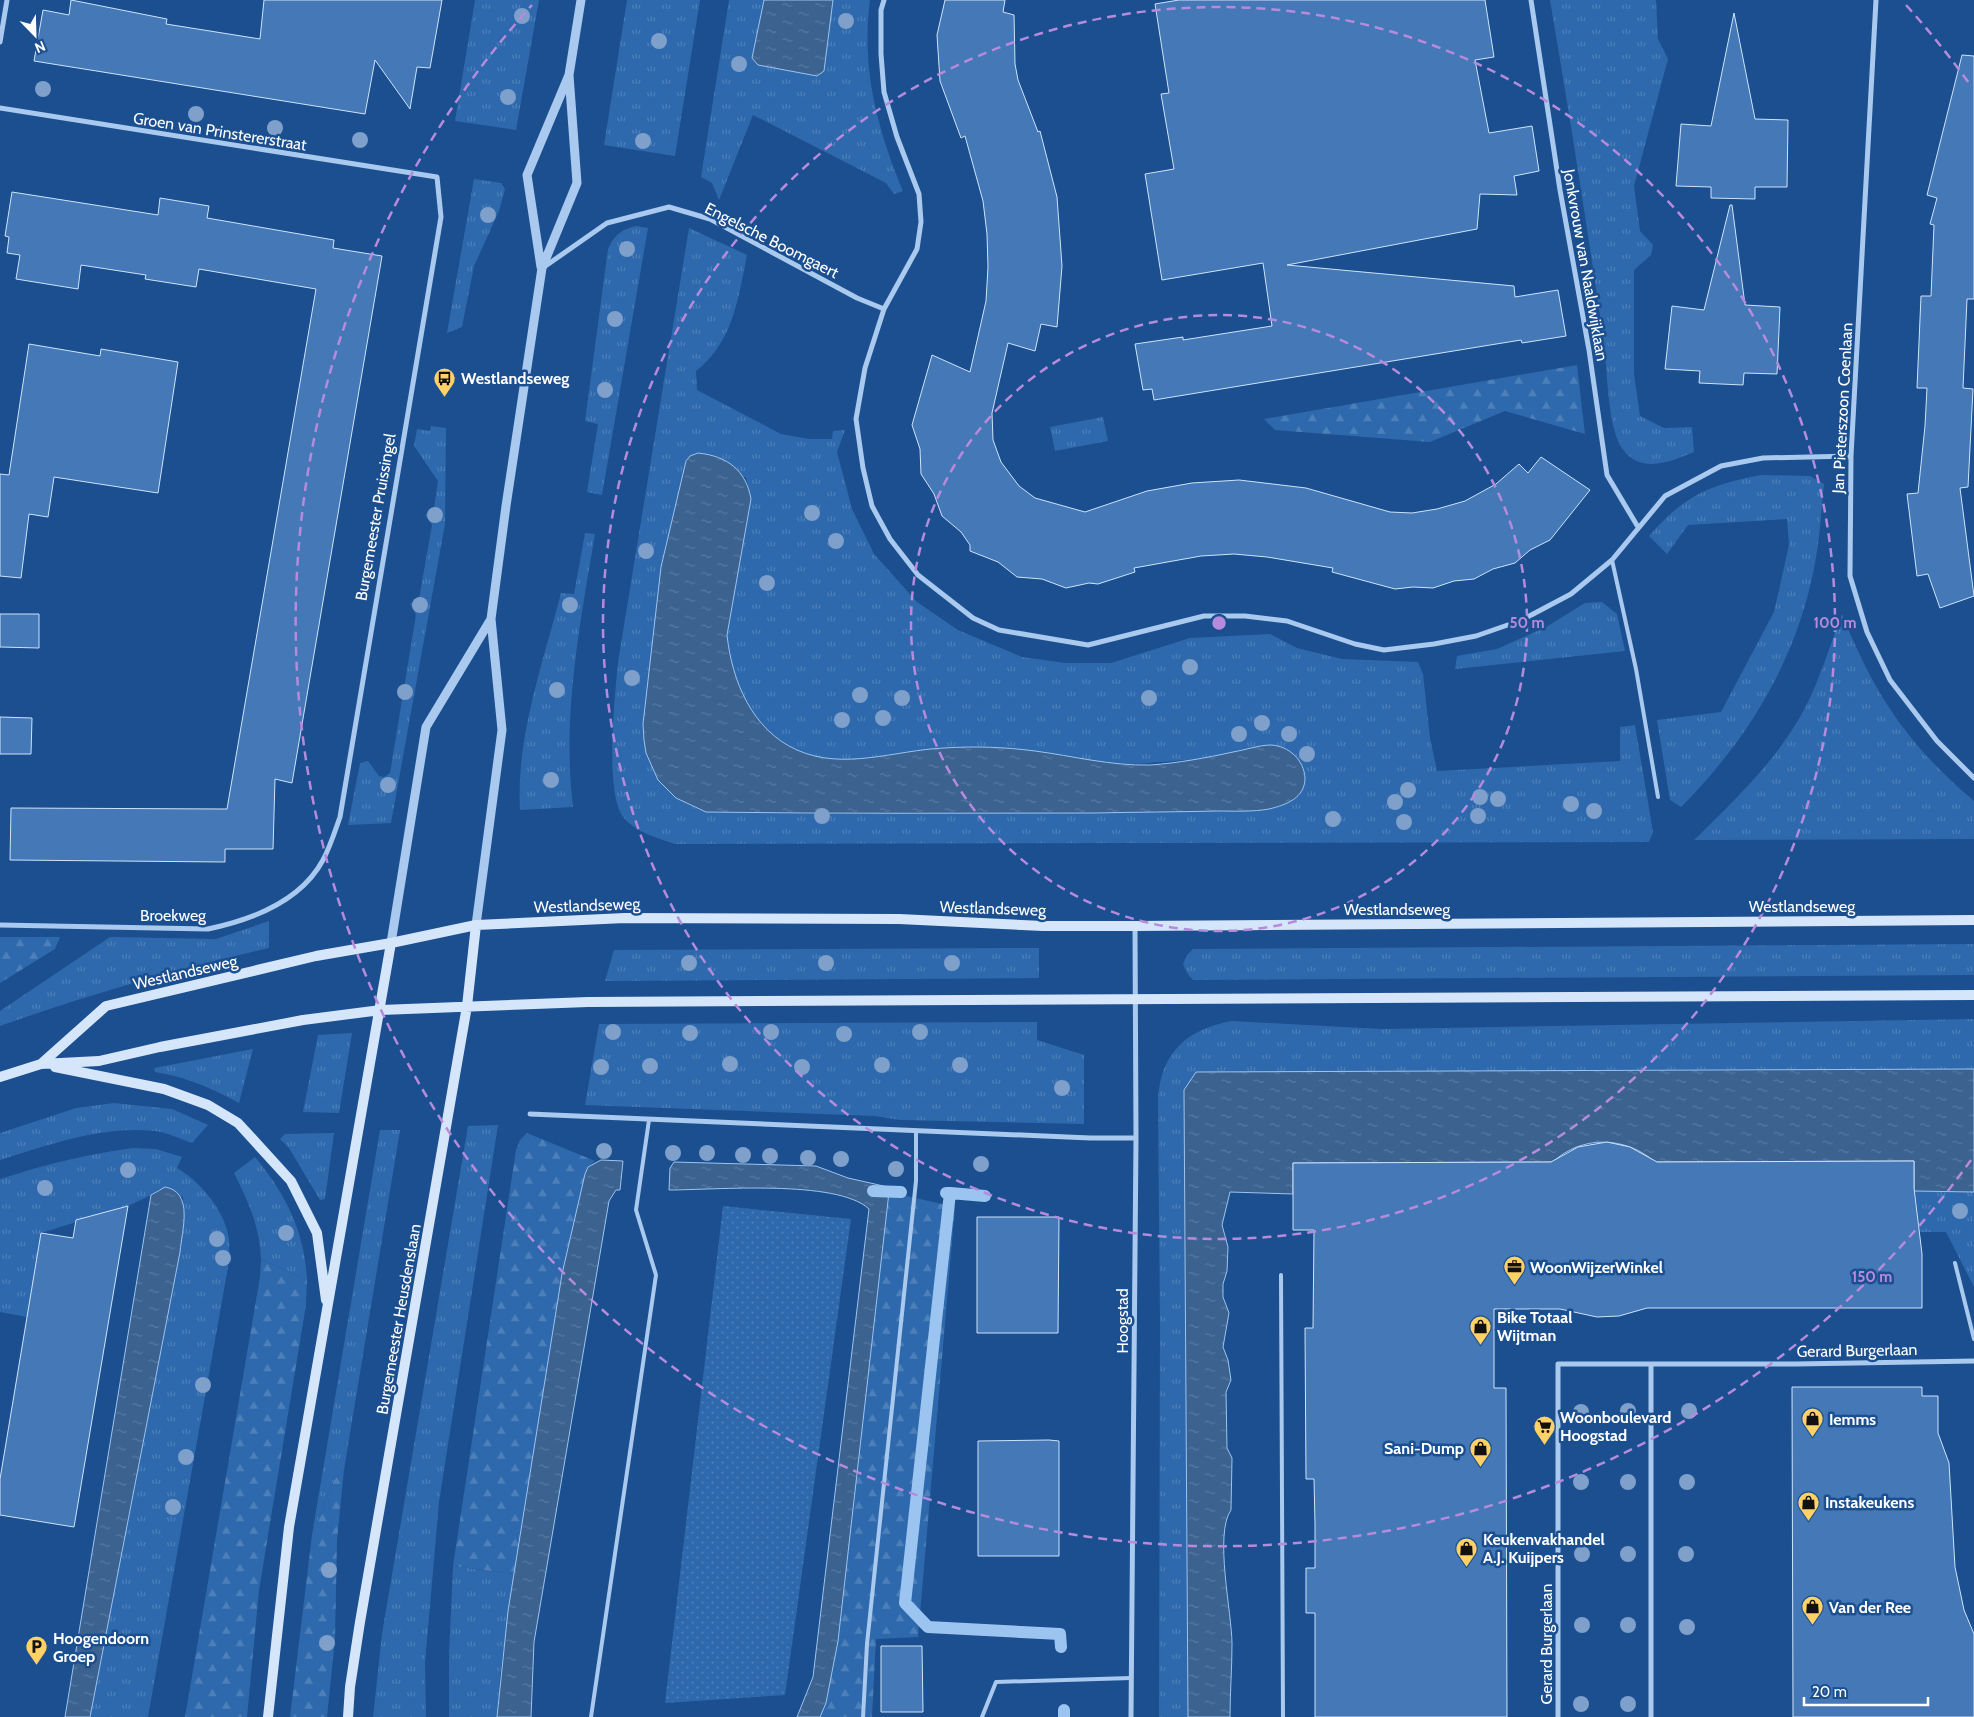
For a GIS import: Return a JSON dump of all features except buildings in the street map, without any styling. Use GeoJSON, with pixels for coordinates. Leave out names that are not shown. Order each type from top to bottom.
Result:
{"type":"FeatureCollection","features":[{"type":"Feature","properties":{"kind":"main road","name":"Westlandseweg"},"geometry":{"type":"LineString","coordinates":[[41,1064],[106,1006],[316,956],[391,943],[476,925],[654,918],[898,919],[1043,926],[1974,920]]}},
{"type":"Feature","properties":{"kind":"main road","name":"Burgemeester Heusdenslaan"},"geometry":{"type":"LineString","coordinates":[[348,1717],[350,1687],[360,1622],[467,1006],[476,925]]}},
{"type":"Feature","properties":{"kind":"main road"},"geometry":{"type":"LineString","coordinates":[[268,1717],[289,1527],[381,1010],[391,943]]}},
{"type":"Feature","properties":{"kind":"main road","name":"Westlandseweg"},"geometry":{"type":"LineString","coordinates":[[0,1077],[41,1064],[99,1061],[160,1047],[303,1020],[381,1010],[467,1006],[579,1002],[1974,995]]}},
{"type":"Feature","properties":{"kind":"main road"},"geometry":{"type":"LineString","coordinates":[[41,1064],[164,1089],[208,1105],[238,1123],[291,1181],[317,1233],[328,1311]]}},
{"type":"Feature","properties":{"kind":"street"},"geometry":{"type":"LineString","coordinates":[[0,42],[7,0]]}},
{"type":"Feature","properties":{"kind":"street"},"geometry":{"type":"LineString","coordinates":[[476,925],[502,730],[491,619],[542,268],[577,183],[569,75],[581,0]]}},
{"type":"Feature","properties":{"kind":"street"},"geometry":{"type":"LineString","coordinates":[[884,0],[881,10],[881,54],[884,92],[897,137],[920,194],[920,222],[917,249],[884,309],[865,368],[856,419],[863,468],[872,506],[890,539],[918,575],[973,618],[999,630],[1088,644],[1204,616],[1245,616],[1287,621],[1355,644],[1384,650],[1476,636],[1522,620],[1571,594],[1612,560],[1665,496],[1721,466],[1763,458],[1851,456]]}},
{"type":"Feature","properties":{"kind":"street","name":"Jonkvrouw van Naaldwijklaan"},"geometry":{"type":"LineString","coordinates":[[1530,0],[1560,190],[1589,350],[1607,475],[1638,527]]}},
{"type":"Feature","properties":{"kind":"street","name":"Jan Pieterszoon Coenlaan"},"geometry":{"type":"LineString","coordinates":[[1876,0],[1851,456],[1850,576],[1867,632],[1890,680],[1937,741],[1974,778]]}},
{"type":"Feature","properties":{"kind":"street"},"geometry":{"type":"LineString","coordinates":[[542,268],[527,175],[569,75]]}},
{"type":"Feature","properties":{"kind":"street","name":"Groen van Prinstererstraat"},"geometry":{"type":"LineString","coordinates":[[0,108],[437,177]]}},
{"type":"Feature","properties":{"kind":"street","name":"Burgemeester Pruissingel"},"geometry":{"type":"LineString","coordinates":[[323,860],[340,817],[413,391],[442,217],[437,177]]}},
{"type":"Feature","properties":{"kind":"street","name":"Engelsche Boomgaert"},"geometry":{"type":"LineString","coordinates":[[542,268],[607,223],[668,207],[710,219],[857,298],[884,309]]}},
{"type":"Feature","properties":{"kind":"street"},"geometry":{"type":"LineString","coordinates":[[391,943],[426,727],[491,619]]}},
{"type":"Feature","properties":{"kind":"street","name":"Broekweg"},"geometry":{"type":"LineString","coordinates":[[0,925],[216,927],[239,921],[271,908],[295,892],[313,875],[323,860]]}},
{"type":"Feature","properties":{"kind":"street","name":"Hoogstad"},"geometry":{"type":"LineString","coordinates":[[1131,1717],[1137,998],[1135,926]]}},
{"type":"Feature","properties":{"kind":"street"},"geometry":{"type":"LineString","coordinates":[[530,1114],[916,1131],[1136,1138]]}},
{"type":"Feature","properties":{"kind":"street","name":"Gerard Burgerlaan"},"geometry":{"type":"LineString","coordinates":[[1558,1717],[1558,1364],[1796,1364],[1974,1360]]}},
{"type":"Feature","properties":{"kind":"street"},"geometry":{"type":"LineString","coordinates":[[1651,1364],[1651,1717]]}},
{"type":"Feature","properties":{"kind":"lane"},"geometry":{"type":"LineString","coordinates":[[1612,560],[1636,669],[1658,798]]}},
{"type":"Feature","properties":{"kind":"lane"},"geometry":{"type":"LineString","coordinates":[[591,1717],[656,1275],[636,1210],[649,1120]]}},
{"type":"Feature","properties":{"kind":"lane"},"geometry":{"type":"LineString","coordinates":[[863,1717],[867,1644],[916,1181],[916,1131]]}},
{"type":"Feature","properties":{"kind":"lane"},"geometry":{"type":"LineString","coordinates":[[1955,1263],[1974,1339]]}},
{"type":"Feature","properties":{"kind":"lane"},"geometry":{"type":"LineString","coordinates":[[1281,1275],[1283,1717]]}},
{"type":"Feature","properties":{"kind":"lane"},"geometry":{"type":"LineString","coordinates":[[982,1717],[996,1682],[1131,1678]]}},
{"type":"Feature","properties":{"kind":"green space"},"geometry":{"type":"Polygon","coordinates":[[[475,0],[539,0],[516,130],[455,121],[475,0]]]}},
{"type":"Feature","properties":{"kind":"green space"},"geometry":{"type":"Polygon","coordinates":[[[627,0],[700,0],[675,156],[604,145],[627,0]]]}},
{"type":"Feature","properties":{"kind":"green space"},"geometry":{"type":"Polygon","coordinates":[[[729,0],[764,0],[752,58],[824,71],[833,0],[870,0],[868,49],[873,97],[886,144],[903,191],[894,194],[886,183],[753,115],[719,200],[712,183],[701,177],[729,0]]]}},
{"type":"Feature","properties":{"kind":"green space"},"geometry":{"type":"Polygon","coordinates":[[[1550,0],[1656,0],[1658,39],[1668,59],[1634,186],[1640,231],[1653,245],[1651,255],[1634,270],[1634,374],[1640,416],[1664,428],[1692,427],[1694,452],[1667,462],[1649,464],[1631,458],[1618,441],[1614,428],[1591,252],[1550,0]]]}},
{"type":"Feature","properties":{"kind":"green space"},"geometry":{"type":"Polygon","coordinates":[[[474,179],[501,183],[505,189],[499,211],[474,266],[462,327],[447,333],[474,179]]]}},
{"type":"Feature","properties":{"kind":"green space"},"geometry":{"type":"Polygon","coordinates":[[[636,226],[648,228],[602,495],[587,492],[598,424],[585,421],[608,249],[619,234],[626,229],[636,226]]]}},
{"type":"Feature","properties":{"kind":"green space"},"geometry":{"type":"Polygon","coordinates":[[[689,228],[747,255],[732,319],[718,347],[696,371],[697,390],[781,434],[809,439],[832,439],[833,431],[845,430],[837,452],[852,509],[874,554],[917,602],[958,630],[1022,657],[1065,663],[1111,663],[1190,638],[1270,634],[1297,648],[1342,659],[1418,662],[1423,674],[1430,738],[1437,771],[1620,761],[1620,727],[1635,725],[1653,832],[1649,842],[675,844],[635,828],[624,818],[618,806],[614,788],[612,743],[618,662],[689,228]],[[698,453],[690,456],[686,461],[661,567],[643,724],[658,780],[676,798],[706,812],[832,814],[1266,810],[1304,787],[1305,776],[1301,765],[1209,760],[1123,764],[1018,749],[986,747],[940,748],[867,758],[830,759],[795,749],[780,740],[755,716],[739,685],[730,652],[727,635],[751,499],[746,478],[698,453]]]}},
{"type":"Feature","properties":{"kind":"green space"},"geometry":{"type":"Polygon","coordinates":[[[1577,365],[1585,434],[1505,411],[1430,442],[1275,430],[1264,419],[1577,365]]]}},
{"type":"Feature","properties":{"kind":"green space"},"geometry":{"type":"Polygon","coordinates":[[[1103,417],[1108,441],[1055,451],[1050,427],[1103,417]]]}},
{"type":"Feature","properties":{"kind":"green space"},"geometry":{"type":"Polygon","coordinates":[[[431,426],[446,428],[445,524],[391,823],[348,825],[360,763],[368,761],[379,776],[384,777],[390,773],[416,615],[410,604],[419,599],[432,525],[425,515],[434,508],[438,481],[414,446],[417,429],[430,431],[431,426]]]}},
{"type":"Feature","properties":{"kind":"green space"},"geometry":{"type":"Polygon","coordinates":[[[1761,475],[1810,476],[1824,484],[1817,553],[1807,598],[1783,664],[1767,696],[1728,754],[1681,807],[1670,800],[1657,720],[1721,712],[1774,612],[1789,545],[1787,519],[1688,525],[1667,554],[1649,536],[1674,511],[1699,494],[1727,483],[1761,475]]]}},
{"type":"Feature","properties":{"kind":"green space"},"geometry":{"type":"Polygon","coordinates":[[[585,533],[595,534],[574,670],[571,704],[570,773],[573,807],[520,810],[522,755],[532,700],[561,593],[574,594],[585,533]]]}},
{"type":"Feature","properties":{"kind":"green space"},"geometry":{"type":"Polygon","coordinates":[[[1602,602],[1617,614],[1625,651],[1455,669],[1457,656],[1497,649],[1546,627],[1585,603],[1602,602]]]}},
{"type":"Feature","properties":{"kind":"green space"},"geometry":{"type":"Polygon","coordinates":[[[1842,614],[1867,669],[1880,694],[1895,716],[1930,759],[1974,801],[1974,839],[1694,840],[1755,778],[1794,727],[1815,685],[1842,614]]]}},
{"type":"Feature","properties":{"kind":"green space"},"geometry":{"type":"Polygon","coordinates":[[[269,921],[269,948],[133,983],[0,1026],[0,1011],[110,937],[216,939],[269,921]]]}},
{"type":"Feature","properties":{"kind":"green space"},"geometry":{"type":"Polygon","coordinates":[[[0,937],[60,937],[55,949],[0,983],[0,937]]]}},
{"type":"Feature","properties":{"kind":"green space"},"geometry":{"type":"Polygon","coordinates":[[[1974,944],[1974,975],[1193,980],[1183,964],[1187,955],[1193,949],[1974,944]]]}},
{"type":"Feature","properties":{"kind":"green space"},"geometry":{"type":"Polygon","coordinates":[[[1039,948],[1039,978],[605,981],[614,950],[1039,948]]]}},
{"type":"Feature","properties":{"kind":"green space"},"geometry":{"type":"Polygon","coordinates":[[[1974,1019],[1974,1069],[1561,1070],[1184,1090],[1188,1717],[1159,1717],[1160,1321],[1158,1099],[1164,1068],[1179,1045],[1202,1030],[1232,1021],[1382,1029],[1974,1019]]]}},
{"type":"Feature","properties":{"kind":"green space"},"geometry":{"type":"Polygon","coordinates":[[[1037,1022],[1037,1040],[1084,1055],[1084,1124],[900,1120],[875,1116],[585,1105],[599,1024],[1037,1022]]]}},
{"type":"Feature","properties":{"kind":"green space"},"geometry":{"type":"Polygon","coordinates":[[[352,1033],[339,1113],[303,1112],[318,1035],[352,1033]]]}},
{"type":"Feature","properties":{"kind":"green space"},"geometry":{"type":"Polygon","coordinates":[[[253,1049],[239,1103],[198,1084],[155,1072],[154,1068],[253,1049]]]}},
{"type":"Feature","properties":{"kind":"green space"},"geometry":{"type":"Polygon","coordinates":[[[114,1103],[172,1109],[208,1125],[192,1143],[160,1132],[116,1131],[76,1138],[0,1160],[0,1133],[76,1108],[114,1103]]]}},
{"type":"Feature","properties":{"kind":"green space"},"geometry":{"type":"Polygon","coordinates":[[[498,1125],[439,1502],[425,1663],[426,1717],[373,1717],[382,1634],[468,1126],[498,1125]]]}},
{"type":"Feature","properties":{"kind":"green space"},"geometry":{"type":"Polygon","coordinates":[[[380,1130],[400,1130],[344,1470],[334,1480],[312,1535],[380,1130]]]}},
{"type":"Feature","properties":{"kind":"green space"},"geometry":{"type":"Polygon","coordinates":[[[334,1133],[325,1199],[320,1200],[289,1148],[280,1139],[285,1134],[334,1133]]]}},
{"type":"Feature","properties":{"kind":"green space"},"geometry":{"type":"Polygon","coordinates":[[[527,1133],[595,1161],[588,1167],[514,1574],[453,1566],[516,1150],[520,1140],[527,1133]]]}},
{"type":"Feature","properties":{"kind":"green space"},"geometry":{"type":"Polygon","coordinates":[[[133,1148],[156,1149],[182,1157],[177,1168],[203,1189],[223,1218],[229,1239],[228,1267],[148,1717],[90,1717],[180,1252],[184,1211],[183,1197],[159,1189],[128,1206],[41,1233],[27,1317],[0,1312],[0,1179],[66,1160],[133,1148]]]}},
{"type":"Feature","properties":{"kind":"green space"},"geometry":{"type":"Polygon","coordinates":[[[255,1157],[276,1185],[292,1214],[302,1246],[307,1280],[261,1259],[256,1225],[234,1173],[255,1157]]]}},
{"type":"Feature","properties":{"kind":"green space"},"geometry":{"type":"Polygon","coordinates":[[[1915,1190],[1974,1192],[1974,1287],[1946,1232],[1920,1232],[1915,1190]]]}},
{"type":"Feature","properties":{"kind":"green space"},"geometry":{"type":"Polygon","coordinates":[[[889,1192],[955,1207],[918,1637],[876,1639],[872,1717],[820,1717],[826,1703],[838,1641],[889,1192]]]}},
{"type":"Feature","properties":{"kind":"green space"},"geometry":{"type":"Polygon","coordinates":[[[723,1206],[851,1219],[785,1695],[665,1703],[723,1206]]]}},
{"type":"Feature","properties":{"kind":"green space"},"geometry":{"type":"Polygon","coordinates":[[[261,1259],[307,1280],[306,1305],[259,1590],[247,1717],[185,1717],[260,1277],[261,1259]]]}},
{"type":"Feature","properties":{"kind":"green space"},"geometry":{"type":"Polygon","coordinates":[[[344,1470],[337,1540],[335,1639],[327,1717],[290,1717],[312,1535],[334,1480],[344,1470]]]}},
{"type":"Feature","properties":{"kind":"green space"},"geometry":{"type":"Polygon","coordinates":[[[453,1566],[514,1574],[500,1676],[497,1717],[449,1717],[449,1653],[453,1566]]]}},
{"type":"Feature","properties":{"kind":"water"},"geometry":{"type":"Polygon","coordinates":[[[764,0],[833,0],[824,71],[817,76],[758,65],[752,58],[764,0]]]}},
{"type":"Feature","properties":{"kind":"water"},"geometry":{"type":"Polygon","coordinates":[[[698,453],[718,457],[734,466],[745,480],[748,489],[751,499],[727,635],[730,652],[739,686],[756,717],[781,741],[797,750],[833,759],[852,759],[955,747],[990,747],[1035,751],[1121,764],[1150,765],[1192,760],[1271,745],[1284,748],[1299,760],[1305,778],[1302,791],[1288,803],[1263,810],[1095,813],[706,812],[676,798],[658,780],[646,753],[643,724],[661,567],[686,461],[690,456],[698,453]]]}},
{"type":"Feature","properties":{"kind":"water"},"geometry":{"type":"Polygon","coordinates":[[[1974,1069],[1974,1192],[1914,1191],[1914,1161],[1655,1162],[1631,1147],[1604,1142],[1590,1143],[1577,1147],[1564,1153],[1553,1162],[1293,1163],[1293,1194],[1230,1192],[1222,1225],[1228,1247],[1223,1297],[1229,1313],[1223,1347],[1228,1360],[1231,1380],[1226,1392],[1227,1448],[1232,1458],[1231,1510],[1226,1521],[1224,1537],[1225,1574],[1232,1644],[1230,1717],[1188,1717],[1184,1090],[1196,1072],[1974,1069]]]}},
{"type":"Feature","properties":{"kind":"water"},"geometry":{"type":"Polygon","coordinates":[[[601,1160],[623,1161],[620,1190],[616,1190],[609,1201],[534,1642],[531,1717],[497,1717],[508,1611],[562,1274],[585,1174],[588,1167],[601,1160]]]}},
{"type":"Feature","properties":{"kind":"water"},"geometry":{"type":"Polygon","coordinates":[[[674,1162],[816,1166],[848,1178],[888,1187],[889,1192],[838,1641],[826,1703],[820,1717],[797,1717],[813,1677],[869,1209],[853,1200],[831,1193],[804,1190],[744,1188],[669,1190],[670,1168],[674,1162]]]}},
{"type":"Feature","properties":{"kind":"water"},"geometry":{"type":"Polygon","coordinates":[[[165,1187],[174,1190],[180,1196],[183,1204],[184,1223],[180,1252],[90,1717],[65,1717],[151,1195],[165,1187]]]}},
{"type":"Feature","properties":{"kind":"waterway"},"geometry":{"type":"LineString","coordinates":[[873,1191],[901,1192]]}},
{"type":"Feature","properties":{"kind":"waterway"},"geometry":{"type":"LineString","coordinates":[[946,1193],[950,1193],[905,1603],[928,1627],[1060,1634],[1061,1647]]}},
{"type":"Feature","properties":{"kind":"waterway"},"geometry":{"type":"LineString","coordinates":[[950,1193],[985,1196]]}},
{"type":"Feature","properties":{"kind":"waterway"},"geometry":{"type":"LineString","coordinates":[[1064,1710],[1064,1717]]}},
{"type":"Feature","properties":{"kind":"place","name":"Westlandseweg"},"geometry":{"type":"Point","coordinates":[445,397]}},
{"type":"Feature","properties":{"kind":"place","name":"WoonWijzerWinkel"},"geometry":{"type":"Point","coordinates":[1514,1286]}},
{"type":"Feature","properties":{"kind":"place","name":"Bike Totaal Wijtman"},"geometry":{"type":"Point","coordinates":[1481,1345]}},
{"type":"Feature","properties":{"kind":"place","name":"Iemms"},"geometry":{"type":"Point","coordinates":[1813,1438]}},
{"type":"Feature","properties":{"kind":"place","name":"Woonboulevard Hoogstad"},"geometry":{"type":"Point","coordinates":[1544,1445]}},
{"type":"Feature","properties":{"kind":"place","name":"Sani-Dump"},"geometry":{"type":"Point","coordinates":[1480,1467]}},
{"type":"Feature","properties":{"kind":"place","name":"Instakeukens"},"geometry":{"type":"Point","coordinates":[1809,1521]}},
{"type":"Feature","properties":{"kind":"place","name":"Keukenvakhandel A.J. Kuijpers"},"geometry":{"type":"Point","coordinates":[1467,1567]}},
{"type":"Feature","properties":{"kind":"place","name":"Van der Ree"},"geometry":{"type":"Point","coordinates":[1813,1626]}},
{"type":"Feature","properties":{"kind":"place","name":"Hoogendoorn Groep"},"geometry":{"type":"Point","coordinates":[37,1666]}}]}
